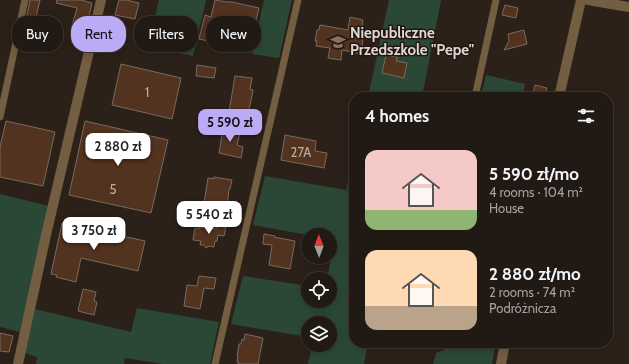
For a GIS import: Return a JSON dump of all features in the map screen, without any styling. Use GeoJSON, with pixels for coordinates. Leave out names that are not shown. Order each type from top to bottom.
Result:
{"type":"FeatureCollection","features":[{"type":"Feature","properties":{"kind":"street"},"geometry":{"type":"LineString","coordinates":[[18,364],[46,235],[101,0]]}},
{"type":"Feature","properties":{"kind":"street"},"geometry":{"type":"LineString","coordinates":[[560,92],[581,0]]}},
{"type":"Feature","properties":{"kind":"street"},"geometry":{"type":"LineString","coordinates":[[588,0],[629,8]]}},
{"type":"Feature","properties":{"kind":"street"},"geometry":{"type":"LineString","coordinates":[[501,364],[504,348]]}},
{"type":"Feature","properties":{"kind":"lane"},"geometry":{"type":"LineString","coordinates":[[0,117],[25,0]]}},
{"type":"Feature","properties":{"kind":"lane"},"geometry":{"type":"LineString","coordinates":[[215,364],[298,0]]}},
{"type":"Feature","properties":{"kind":"lane"},"geometry":{"type":"LineString","coordinates":[[476,92],[496,0]]}},
{"type":"Feature","properties":{"kind":"green space"},"geometry":{"type":"Polygon","coordinates":[[[159,0],[206,0],[198,34],[198,16],[155,16],[159,0]]]}},
{"type":"Feature","properties":{"kind":"green space"},"geometry":{"type":"Polygon","coordinates":[[[264,0],[292,0],[279,58],[252,54],[252,52],[261,52],[260,16],[264,0]]]}},
{"type":"Feature","properties":{"kind":"green space"},"geometry":{"type":"Polygon","coordinates":[[[389,0],[441,0],[423,92],[369,92],[389,0]]]}},
{"type":"Feature","properties":{"kind":"green space"},"geometry":{"type":"Polygon","coordinates":[[[173,52],[194,52],[193,56],[173,52]]]}},
{"type":"Feature","properties":{"kind":"green space"},"geometry":{"type":"Polygon","coordinates":[[[486,75],[525,84],[523,92],[482,92],[486,75]]]}},
{"type":"Feature","properties":{"kind":"green space"},"geometry":{"type":"Polygon","coordinates":[[[265,176],[346,190],[349,177],[349,348],[367,348],[364,364],[308,364],[311,352],[337,352],[337,316],[301,316],[301,336],[231,324],[243,276],[301,285],[301,308],[337,308],[337,272],[328,272],[330,264],[337,264],[337,228],[301,228],[301,234],[253,225],[265,176]]]}},
{"type":"Feature","properties":{"kind":"green space"},"geometry":{"type":"Polygon","coordinates":[[[0,194],[49,206],[20,332],[0,327],[0,194]]]}},
{"type":"Feature","properties":{"kind":"green space"},"geometry":{"type":"Polygon","coordinates":[[[137,308],[219,322],[210,364],[163,364],[125,358],[124,364],[36,364],[37,357],[25,353],[35,309],[131,332],[137,308]]]}},
{"type":"Feature","properties":{"kind":"green space"},"geometry":{"type":"Polygon","coordinates":[[[448,348],[495,348],[492,364],[433,364],[436,353],[448,348]]]}},
{"type":"Feature","properties":{"kind":"building"},"geometry":{"type":"Polygon","coordinates":[[[30,0],[40,0],[36,16],[27,15],[30,0]]]}},
{"type":"Feature","properties":{"kind":"building"},"geometry":{"type":"Polygon","coordinates":[[[57,0],[81,0],[92,3],[89,16],[75,16],[77,8],[56,3],[57,0]]]}},
{"type":"Feature","properties":{"kind":"building"},"geometry":{"type":"Polygon","coordinates":[[[119,0],[139,3],[134,19],[115,15],[119,0]]]}},
{"type":"Feature","properties":{"kind":"building"},"geometry":{"type":"Polygon","coordinates":[[[215,0],[259,8],[257,16],[211,16],[215,0]]]}},
{"type":"Feature","properties":{"kind":"building"},"geometry":{"type":"Polygon","coordinates":[[[505,5],[518,8],[516,18],[502,15],[505,5]]]}},
{"type":"Feature","properties":{"kind":"building"},"geometry":{"type":"Polygon","coordinates":[[[205,15],[208,16],[206,16],[206,41],[199,39],[205,15]]]}},
{"type":"Feature","properties":{"kind":"building"},"geometry":{"type":"Polygon","coordinates":[[[350,17],[363,20],[361,32],[364,32],[361,54],[342,50],[341,60],[328,58],[330,48],[316,46],[317,41],[315,41],[317,30],[319,30],[320,25],[348,30],[350,17]]]}},
{"type":"Feature","properties":{"kind":"building"},"geometry":{"type":"Polygon","coordinates":[[[524,30],[527,44],[504,50],[509,41],[508,34],[524,30]]]}},
{"type":"Feature","properties":{"kind":"building"},"geometry":{"type":"Polygon","coordinates":[[[386,55],[397,57],[396,61],[407,63],[404,78],[382,73],[386,55]]]}},
{"type":"Feature","properties":{"kind":"building"},"geometry":{"type":"Polygon","coordinates":[[[121,64],[181,78],[172,119],[112,105],[121,64]]]}},
{"type":"Feature","properties":{"kind":"building"},"geometry":{"type":"Polygon","coordinates":[[[197,65],[216,68],[214,78],[196,76],[197,65]]]}},
{"type":"Feature","properties":{"kind":"building"},"geometry":{"type":"Polygon","coordinates":[[[235,76],[252,78],[250,89],[253,90],[248,115],[229,112],[235,76]]]}},
{"type":"Feature","properties":{"kind":"building"},"geometry":{"type":"Polygon","coordinates":[[[535,85],[547,88],[546,92],[533,92],[535,85]]]}},
{"type":"Feature","properties":{"kind":"building"},"geometry":{"type":"Polygon","coordinates":[[[6,121],[55,132],[43,186],[0,177],[0,147],[6,121]]]}},
{"type":"Feature","properties":{"kind":"building"},"geometry":{"type":"Polygon","coordinates":[[[85,121],[168,140],[151,213],[69,195],[85,121]]]}},
{"type":"Feature","properties":{"kind":"building"},"geometry":{"type":"Polygon","coordinates":[[[224,122],[230,131],[240,133],[237,145],[243,147],[241,158],[219,153],[224,122]]]}},
{"type":"Feature","properties":{"kind":"building"},"geometry":{"type":"Polygon","coordinates":[[[285,135],[316,141],[315,151],[327,153],[324,168],[281,160],[285,135]]]}},
{"type":"Feature","properties":{"kind":"building"},"geometry":{"type":"Polygon","coordinates":[[[214,177],[232,180],[229,189],[227,207],[218,205],[218,207],[208,206],[209,204],[204,203],[208,178],[214,179],[214,177]]]}},
{"type":"Feature","properties":{"kind":"building"},"geometry":{"type":"Polygon","coordinates":[[[62,223],[145,241],[138,271],[81,258],[76,282],[56,277],[57,275],[51,274],[62,223]]]}},
{"type":"Feature","properties":{"kind":"building"},"geometry":{"type":"Polygon","coordinates":[[[217,226],[226,227],[224,236],[218,235],[214,247],[209,246],[206,248],[204,245],[200,245],[201,241],[193,240],[195,228],[216,229],[217,226]]]}},
{"type":"Feature","properties":{"kind":"building"},"geometry":{"type":"Polygon","coordinates":[[[264,234],[295,241],[290,269],[269,265],[272,245],[263,244],[264,234]]]}},
{"type":"Feature","properties":{"kind":"building"},"geometry":{"type":"Polygon","coordinates":[[[199,276],[216,278],[214,289],[204,288],[200,309],[184,306],[187,285],[197,286],[199,276]]]}},
{"type":"Feature","properties":{"kind":"building"},"geometry":{"type":"Polygon","coordinates":[[[83,289],[96,292],[94,301],[97,302],[94,315],[78,311],[83,289]]]}},
{"type":"Feature","properties":{"kind":"building"},"geometry":{"type":"Polygon","coordinates":[[[0,333],[13,336],[9,352],[0,351],[0,333]]]}},
{"type":"Feature","properties":{"kind":"building"},"geometry":{"type":"Polygon","coordinates":[[[245,334],[263,338],[258,364],[238,364],[239,362],[237,362],[239,344],[241,344],[242,339],[244,340],[245,334]]]}},
{"type":"Feature","properties":{"kind":"place","name":"Niepubliczne Przedszkole \"Pepe\""},"geometry":{"type":"Point","coordinates":[338,42]}}]}
